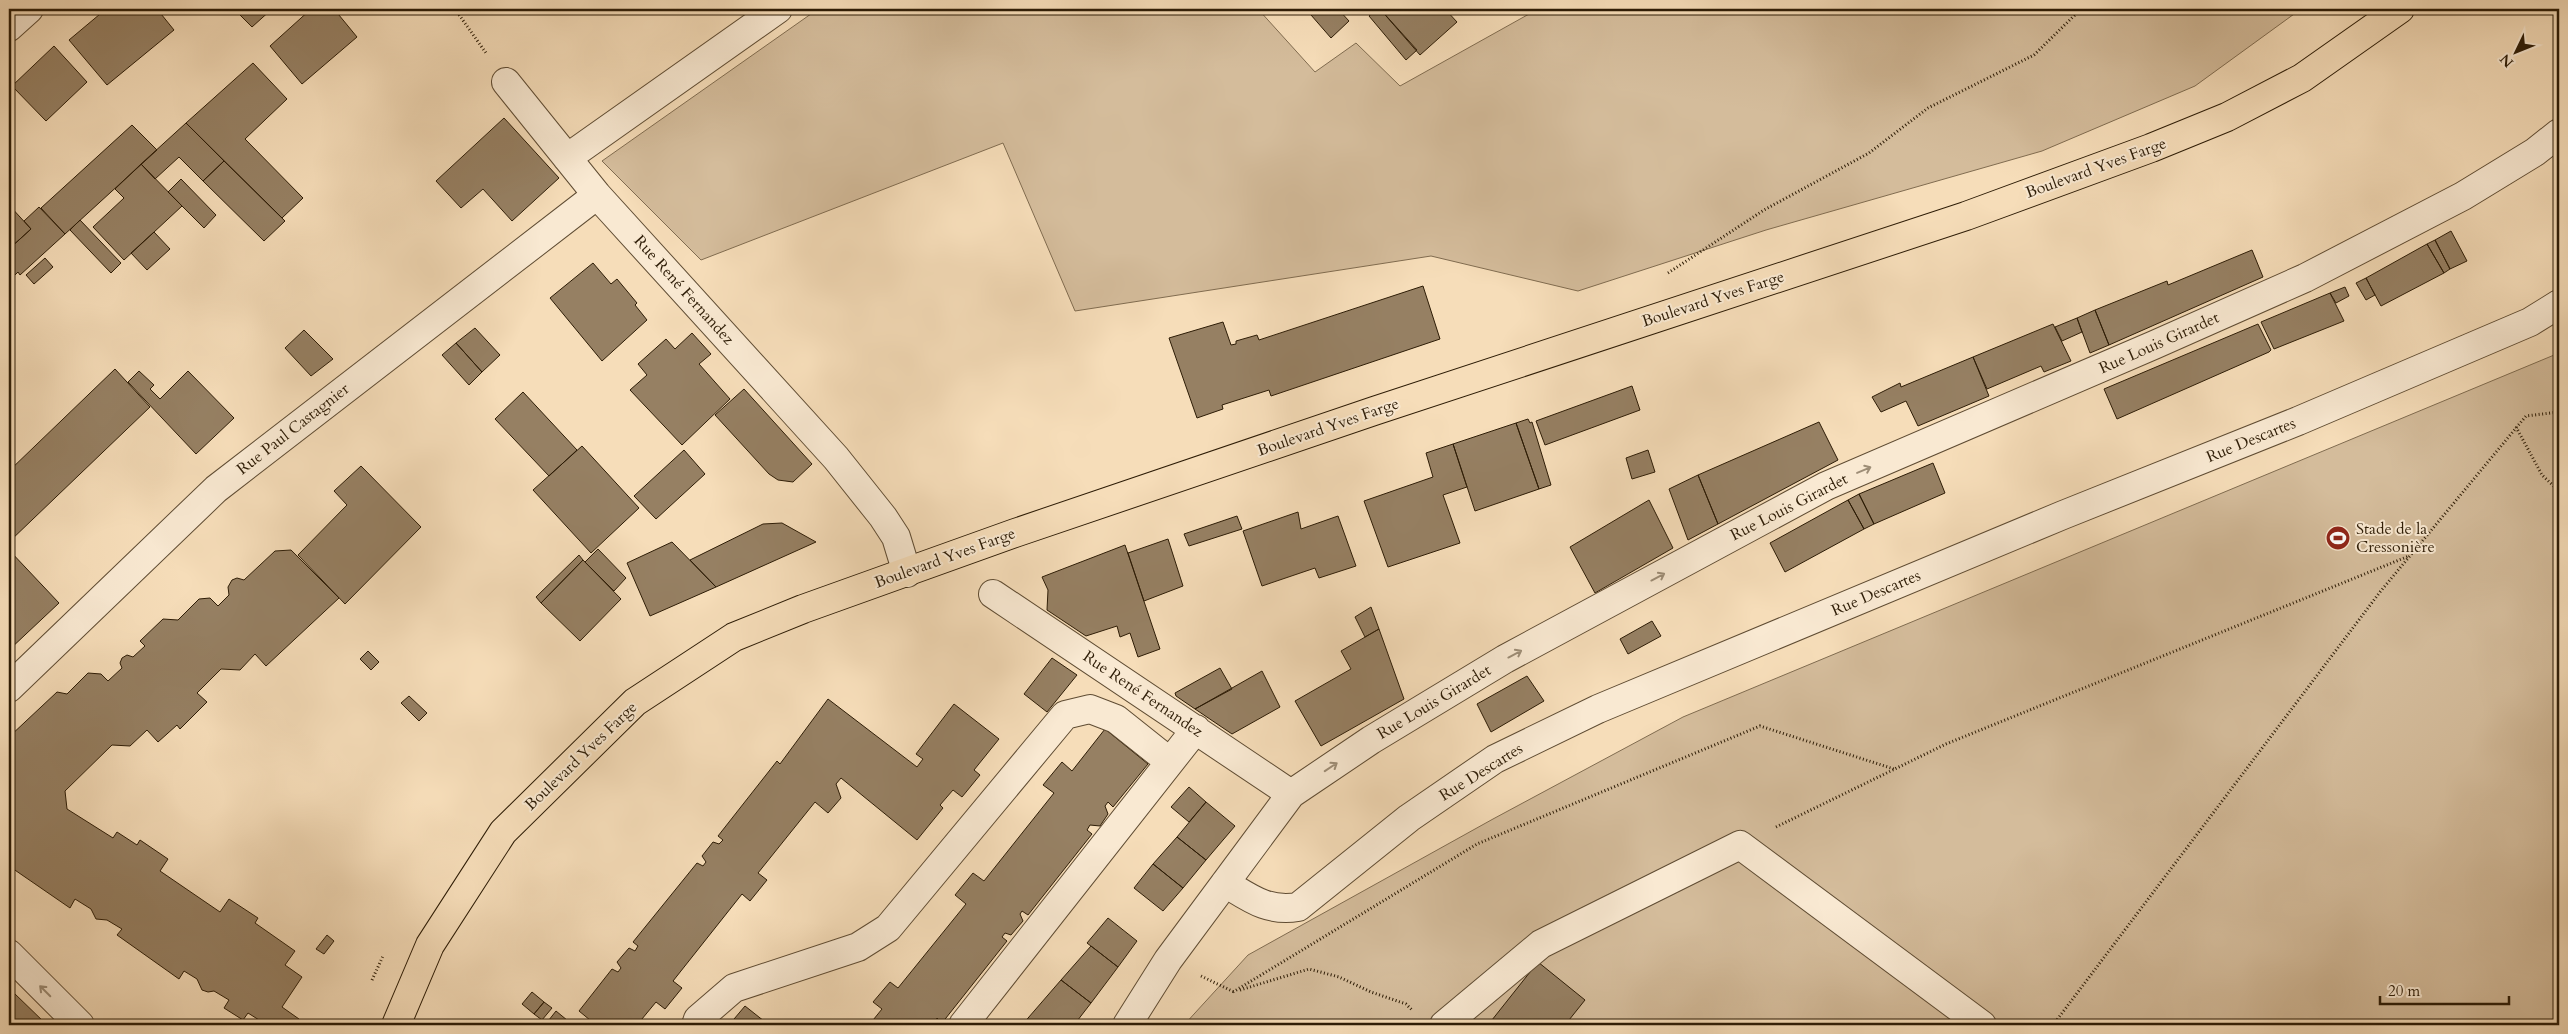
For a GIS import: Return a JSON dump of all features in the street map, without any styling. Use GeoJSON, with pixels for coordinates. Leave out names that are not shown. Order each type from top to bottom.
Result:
{"type":"FeatureCollection","features":[{"type":"Feature","properties":{"kind":"main road","name":"Boulevard Yves Farge"},"geometry":{"type":"LineString","coordinates":[[396,1025],[430,946],[503,832],[635,702],[734,637],[803,609],[1015,533],[1374,411],[1966,216],[2151,148],[2227,117],[2302,78],[2400,9]]}},
{"type":"Feature","properties":{"kind":"street"},"geometry":{"type":"LineString","coordinates":[[9,27],[29,9]]}},
{"type":"Feature","properties":{"kind":"street"},"geometry":{"type":"LineString","coordinates":[[567,158],[778,9]]}},
{"type":"Feature","properties":{"kind":"street","name":"Rue René Fernandez"},"geometry":{"type":"LineString","coordinates":[[506,82],[597,195],[836,458],[883,516],[896,537],[907,573]]}},
{"type":"Feature","properties":{"kind":"street","name":"Rue Louis Girardet"},"geometry":{"type":"LineString","coordinates":[[1128,1025],[1168,960],[1291,794],[1371,740],[1505,659],[1826,486],[2305,278],[2463,196],[2535,152],[2559,133]]}},
{"type":"Feature","properties":{"kind":"street","name":"Rue Paul Castagnier"},"geometry":{"type":"LineString","coordinates":[[9,688],[216,489],[597,195]]}},
{"type":"Feature","properties":{"kind":"street","name":"Rue Descartes"},"geometry":{"type":"LineString","coordinates":[[1225,883],[1258,903],[1281,910],[1298,907],[1409,818],[1495,759],[1598,709],[2063,515],[2298,421],[2530,322],[2559,304]]}},
{"type":"Feature","properties":{"kind":"street","name":"Rue René Fernandez"},"geometry":{"type":"LineString","coordinates":[[993,594],[1291,794]]}},
{"type":"Feature","properties":{"kind":"street"},"geometry":{"type":"LineString","coordinates":[[696,1025],[698,1018],[734,988],[858,948],[888,928],[1065,714],[1090,709],[1116,719],[1170,762]]}},
{"type":"Feature","properties":{"kind":"street"},"geometry":{"type":"LineString","coordinates":[[963,1025],[1196,729]]}},
{"type":"Feature","properties":{"kind":"street"},"geometry":{"type":"LineString","coordinates":[[1444,1025],[1541,944],[1740,845],[1982,1025]]}},
{"type":"Feature","properties":{"kind":"street"},"geometry":{"type":"LineString","coordinates":[[11,959],[80,1025]]}},
{"type":"Feature","properties":{"kind":"path"},"geometry":{"type":"LineString","coordinates":[[455,9],[506,82]]}},
{"type":"Feature","properties":{"kind":"path"},"geometry":{"type":"LineString","coordinates":[[1662,278],[1764,210],[1868,153],[1928,108],[2034,56],[2081,9]]}},
{"type":"Feature","properties":{"kind":"path"},"geometry":{"type":"LineString","coordinates":[[2053,1025],[2410,555],[2526,416],[2559,412]]}},
{"type":"Feature","properties":{"kind":"path"},"geometry":{"type":"LineString","coordinates":[[2516,427],[2542,474],[2559,491]]}},
{"type":"Feature","properties":{"kind":"path"},"geometry":{"type":"LineString","coordinates":[[1740,845],[1946,744],[2410,555]]}},
{"type":"Feature","properties":{"kind":"path"},"geometry":{"type":"LineString","coordinates":[[1233,992],[1477,844],[1760,726],[1894,769]]}},
{"type":"Feature","properties":{"kind":"path"},"geometry":{"type":"LineString","coordinates":[[1168,960],[1233,992],[1309,969],[1338,977],[1371,992],[1406,1004],[1417,1015]]}},
{"type":"Feature","properties":{"kind":"shaded area"},"geometry":{"type":"Polygon","coordinates":[[[818,9],[1258,9],[1315,72],[1356,43],[1400,86],[1538,9],[2301,9],[2195,86],[2042,151],[1766,230],[1578,291],[1431,256],[1075,311],[1003,143],[701,260],[602,161],[818,9]]]}},
{"type":"Feature","properties":{"kind":"shaded area","name":"Stade de la Cressonière"},"geometry":{"type":"Polygon","coordinates":[[[2559,353],[2559,1025],[1184,1025],[1248,955],[1493,819],[1683,717],[2559,353]]]}},
{"type":"Feature","properties":{"kind":"building"},"geometry":{"type":"Polygon","coordinates":[[[106,9],[157,9],[174,30],[107,85],[69,40],[106,9]]]}},
{"type":"Feature","properties":{"kind":"building"},"geometry":{"type":"Polygon","coordinates":[[[234,9],[272,9],[252,27],[234,9]]]}},
{"type":"Feature","properties":{"kind":"building"},"geometry":{"type":"Polygon","coordinates":[[[311,9],[334,9],[357,37],[302,84],[270,46],[311,9]]]}},
{"type":"Feature","properties":{"kind":"building"},"geometry":{"type":"Polygon","coordinates":[[[1315,9],[1338,9],[1349,21],[1331,38],[1311,15],[1315,9]]]}},
{"type":"Feature","properties":{"kind":"building"},"geometry":{"type":"Polygon","coordinates":[[[1377,9],[1380,9],[1417,50],[1406,60],[1369,16],[1377,9]]]}},
{"type":"Feature","properties":{"kind":"building"},"geometry":{"type":"Polygon","coordinates":[[[1380,9],[1445,9],[1457,22],[1420,55],[1380,9]]]}},
{"type":"Feature","properties":{"kind":"building"},"geometry":{"type":"Polygon","coordinates":[[[54,46],[87,82],[46,121],[12,86],[54,46]]]}},
{"type":"Feature","properties":{"kind":"building"},"geometry":{"type":"Polygon","coordinates":[[[253,63],[287,99],[245,139],[303,198],[282,218],[186,123],[253,63]]]}},
{"type":"Feature","properties":{"kind":"building"},"geometry":{"type":"Polygon","coordinates":[[[504,118],[559,178],[512,221],[483,189],[461,208],[436,181],[504,118]]]}},
{"type":"Feature","properties":{"kind":"building"},"geometry":{"type":"Polygon","coordinates":[[[186,123],[224,161],[203,181],[179,157],[155,179],[141,164],[186,123]]]}},
{"type":"Feature","properties":{"kind":"building"},"geometry":{"type":"Polygon","coordinates":[[[132,125],[157,150],[65,234],[41,208],[132,125]]]}},
{"type":"Feature","properties":{"kind":"building"},"geometry":{"type":"Polygon","coordinates":[[[224,161],[285,221],[264,241],[203,181],[224,161]]]}},
{"type":"Feature","properties":{"kind":"building"},"geometry":{"type":"Polygon","coordinates":[[[141,164],[182,206],[124,260],[93,227],[124,198],[115,189],[141,164]]]}},
{"type":"Feature","properties":{"kind":"building"},"geometry":{"type":"Polygon","coordinates":[[[181,179],[216,215],[204,228],[168,192],[181,179]]]}},
{"type":"Feature","properties":{"kind":"building"},"geometry":{"type":"Polygon","coordinates":[[[9,205],[31,229],[9,249],[9,205]]]}},
{"type":"Feature","properties":{"kind":"building"},"geometry":{"type":"Polygon","coordinates":[[[39,207],[65,234],[20,275],[18,272],[14,276],[9,271],[9,249],[31,229],[24,221],[39,207]]]}},
{"type":"Feature","properties":{"kind":"building"},"geometry":{"type":"Polygon","coordinates":[[[80,220],[121,263],[111,273],[70,230],[80,220]]]}},
{"type":"Feature","properties":{"kind":"building"},"geometry":{"type":"Polygon","coordinates":[[[2451,231],[2467,261],[2450,269],[2435,240],[2451,231]]]}},
{"type":"Feature","properties":{"kind":"building"},"geometry":{"type":"Polygon","coordinates":[[[154,232],[170,249],[147,270],[131,253],[154,232]]]}},
{"type":"Feature","properties":{"kind":"building"},"geometry":{"type":"Polygon","coordinates":[[[2435,240],[2450,269],[2444,273],[2427,244],[2435,240]]]}},
{"type":"Feature","properties":{"kind":"building"},"geometry":{"type":"Polygon","coordinates":[[[2427,244],[2444,273],[2381,306],[2366,278],[2427,244]]]}},
{"type":"Feature","properties":{"kind":"building"},"geometry":{"type":"Polygon","coordinates":[[[2252,250],[2263,277],[2109,345],[2095,310],[2167,281],[2168,285],[2252,250]]]}},
{"type":"Feature","properties":{"kind":"building"},"geometry":{"type":"Polygon","coordinates":[[[45,258],[53,267],[34,284],[26,275],[45,258]]]}},
{"type":"Feature","properties":{"kind":"building"},"geometry":{"type":"Polygon","coordinates":[[[593,263],[611,284],[617,279],[637,303],[635,305],[647,320],[602,361],[550,298],[593,263]]]}},
{"type":"Feature","properties":{"kind":"building"},"geometry":{"type":"Polygon","coordinates":[[[2366,278],[2375,295],[2366,300],[2356,283],[2366,278]]]}},
{"type":"Feature","properties":{"kind":"building"},"geometry":{"type":"Polygon","coordinates":[[[1423,286],[1440,339],[1271,396],[1269,390],[1222,405],[1223,409],[1197,418],[1169,338],[1223,322],[1231,345],[1236,344],[1236,341],[1257,335],[1259,340],[1423,286]]]}},
{"type":"Feature","properties":{"kind":"building"},"geometry":{"type":"Polygon","coordinates":[[[2345,287],[2349,296],[2336,303],[2330,293],[2345,287]]]}},
{"type":"Feature","properties":{"kind":"building"},"geometry":{"type":"Polygon","coordinates":[[[2330,293],[2344,321],[2274,349],[2261,322],[2330,293]]]}},
{"type":"Feature","properties":{"kind":"building"},"geometry":{"type":"Polygon","coordinates":[[[2095,310],[2109,345],[2090,353],[2077,318],[2095,310]]]}},
{"type":"Feature","properties":{"kind":"building"},"geometry":{"type":"Polygon","coordinates":[[[2077,318],[2082,332],[2062,341],[2055,327],[2077,318]]]}},
{"type":"Feature","properties":{"kind":"building"},"geometry":{"type":"Polygon","coordinates":[[[2053,324],[2071,361],[2044,372],[2041,366],[1987,389],[1973,357],[2053,324]]]}},
{"type":"Feature","properties":{"kind":"building"},"geometry":{"type":"Polygon","coordinates":[[[2258,324],[2271,350],[2269,352],[2117,419],[2104,389],[2258,324]]]}},
{"type":"Feature","properties":{"kind":"building"},"geometry":{"type":"Polygon","coordinates":[[[475,328],[500,355],[482,372],[456,343],[475,328]]]}},
{"type":"Feature","properties":{"kind":"building"},"geometry":{"type":"Polygon","coordinates":[[[304,330],[333,359],[311,376],[285,348],[304,330]]]}},
{"type":"Feature","properties":{"kind":"building"},"geometry":{"type":"Polygon","coordinates":[[[692,333],[711,354],[699,364],[730,399],[682,445],[630,390],[647,375],[638,364],[666,339],[675,349],[692,333]]]}},
{"type":"Feature","properties":{"kind":"building"},"geometry":{"type":"Polygon","coordinates":[[[456,343],[482,372],[469,385],[442,355],[456,343]]]}},
{"type":"Feature","properties":{"kind":"building"},"geometry":{"type":"Polygon","coordinates":[[[1973,357],[1989,396],[1918,426],[1906,401],[1881,412],[1872,397],[1900,383],[1901,387],[1973,357]]]}},
{"type":"Feature","properties":{"kind":"building"},"geometry":{"type":"Polygon","coordinates":[[[115,369],[150,407],[9,542],[9,471],[115,369]]]}},
{"type":"Feature","properties":{"kind":"building"},"geometry":{"type":"Polygon","coordinates":[[[139,371],[154,385],[150,389],[160,399],[188,371],[234,418],[196,454],[128,382],[139,371]]]}},
{"type":"Feature","properties":{"kind":"building"},"geometry":{"type":"Polygon","coordinates":[[[1632,386],[1640,410],[1545,445],[1536,421],[1632,386]]]}},
{"type":"Feature","properties":{"kind":"building"},"geometry":{"type":"Polygon","coordinates":[[[744,389],[812,464],[793,482],[778,480],[769,474],[715,415],[744,389]]]}},
{"type":"Feature","properties":{"kind":"building"},"geometry":{"type":"Polygon","coordinates":[[[523,392],[577,450],[549,476],[495,419],[523,392]]]}},
{"type":"Feature","properties":{"kind":"building"},"geometry":{"type":"Polygon","coordinates":[[[1528,419],[1530,423],[1532,422],[1551,485],[1539,489],[1516,423],[1528,419]]]}},
{"type":"Feature","properties":{"kind":"building"},"geometry":{"type":"Polygon","coordinates":[[[1819,422],[1838,460],[1718,524],[1698,475],[1819,422]]]}},
{"type":"Feature","properties":{"kind":"building"},"geometry":{"type":"Polygon","coordinates":[[[1516,423],[1539,489],[1475,511],[1453,444],[1516,423]]]}},
{"type":"Feature","properties":{"kind":"building"},"geometry":{"type":"Polygon","coordinates":[[[1453,444],[1467,487],[1443,495],[1460,543],[1388,567],[1364,501],[1433,477],[1426,453],[1453,444]]]}},
{"type":"Feature","properties":{"kind":"building"},"geometry":{"type":"Polygon","coordinates":[[[582,446],[639,508],[591,553],[533,490],[582,446]]]}},
{"type":"Feature","properties":{"kind":"building"},"geometry":{"type":"Polygon","coordinates":[[[684,450],[705,474],[656,519],[634,496],[684,450]]]}},
{"type":"Feature","properties":{"kind":"building"},"geometry":{"type":"Polygon","coordinates":[[[1648,450],[1655,472],[1632,479],[1626,458],[1648,450]]]}},
{"type":"Feature","properties":{"kind":"building"},"geometry":{"type":"Polygon","coordinates":[[[1933,463],[1945,493],[1874,524],[1859,494],[1933,463]]]}},
{"type":"Feature","properties":{"kind":"building"},"geometry":{"type":"Polygon","coordinates":[[[361,466],[421,527],[345,604],[298,555],[347,505],[334,491],[361,466]]]}},
{"type":"Feature","properties":{"kind":"building"},"geometry":{"type":"Polygon","coordinates":[[[1698,475],[1718,524],[1688,540],[1669,489],[1698,475]]]}},
{"type":"Feature","properties":{"kind":"building"},"geometry":{"type":"Polygon","coordinates":[[[1859,494],[1874,524],[1864,529],[1848,500],[1859,494]]]}},
{"type":"Feature","properties":{"kind":"building"},"geometry":{"type":"Polygon","coordinates":[[[1649,500],[1673,548],[1595,593],[1570,547],[1649,500]]]}},
{"type":"Feature","properties":{"kind":"building"},"geometry":{"type":"Polygon","coordinates":[[[1848,500],[1864,529],[1785,572],[1770,543],[1848,500]]]}},
{"type":"Feature","properties":{"kind":"building"},"geometry":{"type":"Polygon","coordinates":[[[1298,512],[1301,529],[1338,516],[1356,566],[1319,578],[1315,568],[1262,586],[1243,531],[1298,512]]]}},
{"type":"Feature","properties":{"kind":"building"},"geometry":{"type":"Polygon","coordinates":[[[1237,516],[1242,529],[1189,546],[1184,534],[1237,516]]]}},
{"type":"Feature","properties":{"kind":"building"},"geometry":{"type":"Polygon","coordinates":[[[782,523],[816,542],[716,587],[690,560],[763,524],[782,523]]]}},
{"type":"Feature","properties":{"kind":"building"},"geometry":{"type":"Polygon","coordinates":[[[1168,539],[1183,586],[1144,601],[1128,553],[1168,539]]]}},
{"type":"Feature","properties":{"kind":"building"},"geometry":{"type":"Polygon","coordinates":[[[672,542],[716,587],[650,616],[627,563],[672,542]]]}},
{"type":"Feature","properties":{"kind":"building"},"geometry":{"type":"Polygon","coordinates":[[[1125,545],[1160,649],[1138,657],[1130,633],[1120,637],[1117,626],[1086,636],[1047,610],[1048,590],[1042,577],[1125,545]]]}},
{"type":"Feature","properties":{"kind":"building"},"geometry":{"type":"Polygon","coordinates":[[[598,549],[626,578],[614,591],[585,562],[598,549]]]}},
{"type":"Feature","properties":{"kind":"building"},"geometry":{"type":"Polygon","coordinates":[[[9,550],[59,603],[9,650],[9,550]]]}},
{"type":"Feature","properties":{"kind":"building"},"geometry":{"type":"Polygon","coordinates":[[[291,550],[339,598],[266,666],[255,654],[240,670],[221,669],[197,693],[207,702],[180,729],[177,725],[158,742],[147,730],[130,746],[112,745],[65,791],[67,809],[113,838],[117,832],[137,845],[140,840],[168,859],[160,871],[220,912],[229,899],[258,918],[255,923],[295,951],[285,965],[302,977],[282,1007],[299,1019],[295,1025],[267,1025],[248,1013],[243,1020],[224,1008],[229,1000],[214,991],[202,990],[197,979],[184,971],[179,979],[117,935],[122,929],[107,920],[96,919],[91,909],[75,899],[70,908],[9,866],[9,737],[57,692],[67,694],[88,673],[101,674],[108,681],[122,668],[120,663],[122,658],[127,655],[133,657],[145,646],[140,641],[163,619],[178,620],[199,599],[210,598],[218,606],[229,595],[228,587],[232,580],[237,578],[244,580],[275,551],[291,550]]]}},
{"type":"Feature","properties":{"kind":"building"},"geometry":{"type":"Polygon","coordinates":[[[579,555],[583,560],[541,603],[536,597],[579,555]]]}},
{"type":"Feature","properties":{"kind":"building"},"geometry":{"type":"Polygon","coordinates":[[[583,560],[621,599],[580,641],[541,603],[583,560]]]}},
{"type":"Feature","properties":{"kind":"building"},"geometry":{"type":"Polygon","coordinates":[[[1371,607],[1379,629],[1365,637],[1355,617],[1371,607]]]}},
{"type":"Feature","properties":{"kind":"building"},"geometry":{"type":"Polygon","coordinates":[[[1652,621],[1661,636],[1628,654],[1620,639],[1652,621]]]}},
{"type":"Feature","properties":{"kind":"building"},"geometry":{"type":"Polygon","coordinates":[[[1379,629],[1404,699],[1321,746],[1295,701],[1351,669],[1341,651],[1379,629]]]}},
{"type":"Feature","properties":{"kind":"building"},"geometry":{"type":"Polygon","coordinates":[[[368,651],[379,662],[371,670],[360,659],[368,651]]]}},
{"type":"Feature","properties":{"kind":"building"},"geometry":{"type":"Polygon","coordinates":[[[1052,658],[1077,675],[1047,712],[1024,694],[1052,658]]]}},
{"type":"Feature","properties":{"kind":"building"},"geometry":{"type":"Polygon","coordinates":[[[1220,668],[1232,689],[1195,709],[1176,696],[1175,693],[1220,668]]]}},
{"type":"Feature","properties":{"kind":"building"},"geometry":{"type":"Polygon","coordinates":[[[1262,671],[1280,707],[1232,734],[1195,709],[1262,671]]]}},
{"type":"Feature","properties":{"kind":"building"},"geometry":{"type":"Polygon","coordinates":[[[1527,676],[1544,701],[1491,732],[1477,704],[1527,676]]]}},
{"type":"Feature","properties":{"kind":"building"},"geometry":{"type":"Polygon","coordinates":[[[409,696],[427,713],[419,721],[401,703],[409,696]]]}},
{"type":"Feature","properties":{"kind":"building"},"geometry":{"type":"Polygon","coordinates":[[[828,699],[917,767],[923,759],[916,754],[954,704],[999,739],[974,770],[980,775],[962,797],[953,790],[940,805],[943,808],[917,840],[841,778],[836,784],[841,798],[828,813],[815,802],[758,873],[767,880],[750,901],[742,894],[673,981],[682,988],[665,1009],[656,1002],[637,1025],[596,1025],[579,1011],[612,969],[618,972],[621,968],[617,962],[629,948],[635,951],[638,946],[633,942],[697,863],[703,866],[706,862],[702,856],[713,842],[719,844],[723,840],[718,836],[777,761],[780,764],[828,699]]]}},
{"type":"Feature","properties":{"kind":"building"},"geometry":{"type":"Polygon","coordinates":[[[1105,729],[1148,764],[1113,807],[1108,802],[1105,806],[1108,814],[1100,826],[1090,825],[1087,830],[1092,834],[1028,915],[1022,911],[1020,914],[1023,921],[1011,935],[1005,933],[1002,937],[1007,941],[942,1023],[937,1018],[934,1023],[935,1025],[869,1025],[882,1009],[873,1002],[890,982],[898,988],[966,904],[955,895],[973,873],[984,881],[1054,793],[1043,785],[1062,762],[1072,771],[1105,729]]]}},
{"type":"Feature","properties":{"kind":"building"},"geometry":{"type":"Polygon","coordinates":[[[1189,787],[1206,802],[1189,822],[1171,807],[1189,787]]]}},
{"type":"Feature","properties":{"kind":"building"},"geometry":{"type":"Polygon","coordinates":[[[1206,802],[1235,826],[1206,860],[1177,837],[1206,802]]]}},
{"type":"Feature","properties":{"kind":"building"},"geometry":{"type":"Polygon","coordinates":[[[1177,837],[1206,860],[1183,888],[1153,864],[1177,837]]]}},
{"type":"Feature","properties":{"kind":"building"},"geometry":{"type":"Polygon","coordinates":[[[1153,864],[1183,888],[1163,911],[1134,888],[1153,864]]]}},
{"type":"Feature","properties":{"kind":"building"},"geometry":{"type":"Polygon","coordinates":[[[1108,918],[1137,941],[1118,967],[1087,943],[1108,918]]]}},
{"type":"Feature","properties":{"kind":"building"},"geometry":{"type":"Polygon","coordinates":[[[327,935],[334,941],[324,954],[316,949],[327,935]]]}},
{"type":"Feature","properties":{"kind":"building"},"geometry":{"type":"Polygon","coordinates":[[[1091,946],[1118,967],[1091,1003],[1061,980],[1091,946]]]}},
{"type":"Feature","properties":{"kind":"building"},"geometry":{"type":"Polygon","coordinates":[[[1538,962],[1585,1000],[1565,1025],[1488,1025],[1538,962]]]}},
{"type":"Feature","properties":{"kind":"building"},"geometry":{"type":"Polygon","coordinates":[[[1061,980],[1091,1003],[1074,1025],[1022,1025],[1061,980]]]}},
{"type":"Feature","properties":{"kind":"building"},"geometry":{"type":"Polygon","coordinates":[[[532,992],[544,1002],[534,1014],[522,1004],[532,992]]]}},
{"type":"Feature","properties":{"kind":"building"},"geometry":{"type":"Polygon","coordinates":[[[14,993],[45,1025],[9,1025],[9,998],[14,993]]]}},
{"type":"Feature","properties":{"kind":"building"},"geometry":{"type":"Polygon","coordinates":[[[544,1002],[552,1008],[542,1020],[534,1014],[544,1002]]]}},
{"type":"Feature","properties":{"kind":"building"},"geometry":{"type":"Polygon","coordinates":[[[745,1006],[769,1025],[729,1025],[745,1006]]]}},
{"type":"Feature","properties":{"kind":"building"},"geometry":{"type":"Polygon","coordinates":[[[556,1011],[573,1025],[545,1025],[556,1011]]]}},
{"type":"Feature","properties":{"kind":"place","name":"Stade de la Cressonière"},"geometry":{"type":"Point","coordinates":[2338,538]}}]}
